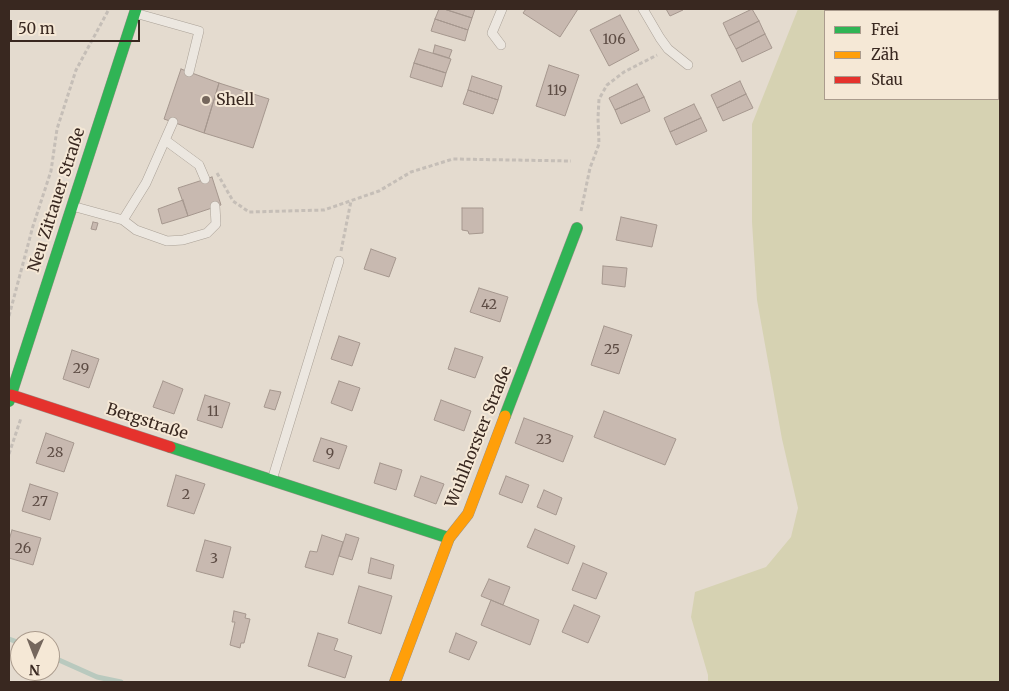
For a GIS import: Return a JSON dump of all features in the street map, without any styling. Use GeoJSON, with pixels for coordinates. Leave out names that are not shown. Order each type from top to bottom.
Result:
{"type":"FeatureCollection","features":[{"type":"Feature","properties":{"kind":"street","name":"Neu Zittauer Straße"},"geometry":{"type":"LineString","coordinates":[[10,398],[136,11]]}},
{"type":"Feature","properties":{"kind":"street","name":"Wuhlhorster Straße"},"geometry":{"type":"LineString","coordinates":[[395,682],[449,538],[468,514],[578,228]]}},
{"type":"Feature","properties":{"kind":"street","name":"Bergstraße"},"geometry":{"type":"LineString","coordinates":[[10,398],[27,400],[449,538]]}},
{"type":"Feature","properties":{"kind":"lane"},"geometry":{"type":"LineString","coordinates":[[501,46],[492,33],[502,9]]}},
{"type":"Feature","properties":{"kind":"lane"},"geometry":{"type":"LineString","coordinates":[[643,9],[668,49],[688,65]]}},
{"type":"Feature","properties":{"kind":"lane"},"geometry":{"type":"LineString","coordinates":[[136,11],[199,31],[189,72]]}},
{"type":"Feature","properties":{"kind":"lane"},"geometry":{"type":"LineString","coordinates":[[123,220],[146,183],[172,122]]}},
{"type":"Feature","properties":{"kind":"lane"},"geometry":{"type":"LineString","coordinates":[[165,140],[199,164],[205,179]]}},
{"type":"Feature","properties":{"kind":"lane"},"geometry":{"type":"LineString","coordinates":[[72,206],[123,220],[136,230],[168,241],[183,240],[206,234],[216,224],[215,206]]}},
{"type":"Feature","properties":{"kind":"lane"},"geometry":{"type":"LineString","coordinates":[[272,480],[339,261]]}},
{"type":"Feature","properties":{"kind":"path"},"geometry":{"type":"LineString","coordinates":[[9,316],[33,226],[51,171],[57,129],[76,70],[109,9]]}},
{"type":"Feature","properties":{"kind":"path"},"geometry":{"type":"LineString","coordinates":[[578,228],[590,168],[599,144],[599,100],[607,85],[624,72],[668,49]]}},
{"type":"Feature","properties":{"kind":"path"},"geometry":{"type":"LineString","coordinates":[[199,164],[211,161],[233,201],[249,212],[324,210],[379,191],[411,172],[453,159],[571,162]]}},
{"type":"Feature","properties":{"kind":"path"},"geometry":{"type":"LineString","coordinates":[[339,261],[351,201]]}},
{"type":"Feature","properties":{"kind":"path"},"geometry":{"type":"LineString","coordinates":[[9,454],[27,400]]}},
{"type":"Feature","properties":{"kind":"shaded area"},"geometry":{"type":"Polygon","coordinates":[[[798,9],[1000,9],[1000,682],[708,682],[708,675],[691,617],[695,592],[766,567],[791,537],[798,508],[782,439],[757,300],[752,222],[752,124],[798,9]]]}},
{"type":"Feature","properties":{"kind":"building"},"geometry":{"type":"Polygon","coordinates":[[[439,9],[472,18],[468,30],[435,19],[439,9]]]}},
{"type":"Feature","properties":{"kind":"building"},"geometry":{"type":"Polygon","coordinates":[[[444,9],[475,9],[472,18],[444,9]]]}},
{"type":"Feature","properties":{"kind":"building"},"geometry":{"type":"Polygon","coordinates":[[[526,9],[578,9],[560,37],[523,13],[526,9]]]}},
{"type":"Feature","properties":{"kind":"building"},"geometry":{"type":"Polygon","coordinates":[[[666,9],[682,9],[683,10],[670,16],[666,9]]]}},
{"type":"Feature","properties":{"kind":"building"},"geometry":{"type":"Polygon","coordinates":[[[752,9],[759,21],[729,36],[723,23],[752,9]]]}},
{"type":"Feature","properties":{"kind":"building"},"geometry":{"type":"Polygon","coordinates":[[[620,15],[639,50],[609,66],[590,30],[620,15]]]}},
{"type":"Feature","properties":{"kind":"building"},"geometry":{"type":"Polygon","coordinates":[[[435,19],[468,30],[465,41],[431,31],[435,19]]]}},
{"type":"Feature","properties":{"kind":"building"},"geometry":{"type":"Polygon","coordinates":[[[759,21],[765,34],[736,49],[729,36],[759,21]]]}},
{"type":"Feature","properties":{"kind":"building"},"geometry":{"type":"Polygon","coordinates":[[[765,34],[772,48],[742,62],[736,49],[765,34]]]}},
{"type":"Feature","properties":{"kind":"building"},"geometry":{"type":"Polygon","coordinates":[[[435,45],[452,50],[449,58],[433,53],[435,45]]]}},
{"type":"Feature","properties":{"kind":"building"},"geometry":{"type":"Polygon","coordinates":[[[419,49],[451,59],[446,73],[414,63],[419,49]]]}},
{"type":"Feature","properties":{"kind":"building"},"geometry":{"type":"Polygon","coordinates":[[[414,63],[446,73],[442,87],[410,77],[414,63]]]}},
{"type":"Feature","properties":{"kind":"building"},"geometry":{"type":"Polygon","coordinates":[[[549,65],[579,75],[565,116],[536,106],[549,65]]]}},
{"type":"Feature","properties":{"kind":"building"},"geometry":{"type":"Polygon","coordinates":[[[181,69],[219,83],[204,133],[164,119],[181,69]]]}},
{"type":"Feature","properties":{"kind":"building"},"geometry":{"type":"Polygon","coordinates":[[[472,76],[502,86],[498,100],[468,90],[472,76]]]}},
{"type":"Feature","properties":{"kind":"building"},"geometry":{"type":"Polygon","coordinates":[[[740,81],[746,94],[717,108],[711,95],[740,81]]]}},
{"type":"Feature","properties":{"kind":"building"},"geometry":{"type":"Polygon","coordinates":[[[219,83],[269,99],[253,148],[204,133],[219,83]]]}},
{"type":"Feature","properties":{"kind":"building"},"geometry":{"type":"Polygon","coordinates":[[[637,84],[644,97],[615,110],[609,98],[637,84]]]}},
{"type":"Feature","properties":{"kind":"building"},"geometry":{"type":"Polygon","coordinates":[[[468,90],[498,100],[493,114],[463,104],[468,90]]]}},
{"type":"Feature","properties":{"kind":"building"},"geometry":{"type":"Polygon","coordinates":[[[746,94],[753,108],[723,121],[717,108],[746,94]]]}},
{"type":"Feature","properties":{"kind":"building"},"geometry":{"type":"Polygon","coordinates":[[[644,97],[650,111],[621,124],[615,110],[644,97]]]}},
{"type":"Feature","properties":{"kind":"building"},"geometry":{"type":"Polygon","coordinates":[[[694,104],[701,118],[670,132],[664,118],[694,104]]]}},
{"type":"Feature","properties":{"kind":"building"},"geometry":{"type":"Polygon","coordinates":[[[701,118],[707,131],[676,145],[670,132],[701,118]]]}},
{"type":"Feature","properties":{"kind":"building"},"geometry":{"type":"Polygon","coordinates":[[[212,177],[221,205],[188,216],[178,188],[212,177]]]}},
{"type":"Feature","properties":{"kind":"building"},"geometry":{"type":"Polygon","coordinates":[[[183,200],[188,216],[162,224],[158,209],[183,200]]]}},
{"type":"Feature","properties":{"kind":"building"},"geometry":{"type":"Polygon","coordinates":[[[462,208],[483,208],[483,233],[469,234],[468,231],[462,230],[462,208]]]}},
{"type":"Feature","properties":{"kind":"building"},"geometry":{"type":"Polygon","coordinates":[[[621,217],[657,225],[652,247],[616,240],[621,217]]]}},
{"type":"Feature","properties":{"kind":"building"},"geometry":{"type":"Polygon","coordinates":[[[93,222],[98,223],[96,230],[91,229],[93,222]]]}},
{"type":"Feature","properties":{"kind":"building"},"geometry":{"type":"Polygon","coordinates":[[[371,249],[396,258],[389,277],[364,269],[371,249]]]}},
{"type":"Feature","properties":{"kind":"building"},"geometry":{"type":"Polygon","coordinates":[[[603,266],[627,268],[625,287],[602,284],[603,266]]]}},
{"type":"Feature","properties":{"kind":"building"},"geometry":{"type":"Polygon","coordinates":[[[479,288],[508,297],[500,322],[470,312],[479,288]]]}},
{"type":"Feature","properties":{"kind":"building"},"geometry":{"type":"Polygon","coordinates":[[[604,326],[632,335],[619,374],[591,365],[604,326]]]}},
{"type":"Feature","properties":{"kind":"building"},"geometry":{"type":"Polygon","coordinates":[[[339,336],[360,343],[352,366],[331,359],[339,336]]]}},
{"type":"Feature","properties":{"kind":"building"},"geometry":{"type":"Polygon","coordinates":[[[455,348],[483,357],[475,378],[448,369],[455,348]]]}},
{"type":"Feature","properties":{"kind":"building"},"geometry":{"type":"Polygon","coordinates":[[[72,350],[99,359],[89,388],[63,379],[72,350]]]}},
{"type":"Feature","properties":{"kind":"building"},"geometry":{"type":"Polygon","coordinates":[[[163,381],[183,389],[174,414],[153,407],[163,381]]]}},
{"type":"Feature","properties":{"kind":"building"},"geometry":{"type":"Polygon","coordinates":[[[339,381],[360,388],[352,411],[331,403],[339,381]]]}},
{"type":"Feature","properties":{"kind":"building"},"geometry":{"type":"Polygon","coordinates":[[[270,390],[281,392],[275,410],[264,407],[270,390]]]}},
{"type":"Feature","properties":{"kind":"building"},"geometry":{"type":"Polygon","coordinates":[[[205,395],[230,403],[222,428],[197,420],[205,395]]]}},
{"type":"Feature","properties":{"kind":"building"},"geometry":{"type":"Polygon","coordinates":[[[441,400],[471,411],[464,431],[434,420],[441,400]]]}},
{"type":"Feature","properties":{"kind":"building"},"geometry":{"type":"Polygon","coordinates":[[[604,411],[676,439],[665,465],[594,437],[604,411]]]}},
{"type":"Feature","properties":{"kind":"building"},"geometry":{"type":"Polygon","coordinates":[[[524,418],[573,436],[563,462],[515,443],[524,418]]]}},
{"type":"Feature","properties":{"kind":"building"},"geometry":{"type":"Polygon","coordinates":[[[46,433],[74,443],[64,472],[36,463],[46,433]]]}},
{"type":"Feature","properties":{"kind":"building"},"geometry":{"type":"Polygon","coordinates":[[[321,438],[347,446],[339,469],[313,461],[321,438]]]}},
{"type":"Feature","properties":{"kind":"building"},"geometry":{"type":"Polygon","coordinates":[[[380,463],[402,470],[396,490],[374,483],[380,463]]]}},
{"type":"Feature","properties":{"kind":"building"},"geometry":{"type":"Polygon","coordinates":[[[176,475],[205,484],[194,514],[167,506],[176,475]]]}},
{"type":"Feature","properties":{"kind":"building"},"geometry":{"type":"Polygon","coordinates":[[[421,476],[444,484],[436,504],[414,496],[421,476]]]}},
{"type":"Feature","properties":{"kind":"building"},"geometry":{"type":"Polygon","coordinates":[[[506,476],[529,485],[522,503],[499,494],[506,476]]]}},
{"type":"Feature","properties":{"kind":"building"},"geometry":{"type":"Polygon","coordinates":[[[30,484],[58,493],[50,520],[22,511],[30,484]]]}},
{"type":"Feature","properties":{"kind":"building"},"geometry":{"type":"Polygon","coordinates":[[[544,490],[562,498],[556,515],[537,507],[544,490]]]}},
{"type":"Feature","properties":{"kind":"building"},"geometry":{"type":"Polygon","coordinates":[[[535,529],[575,546],[568,564],[527,547],[535,529]]]}},
{"type":"Feature","properties":{"kind":"building"},"geometry":{"type":"Polygon","coordinates":[[[12,530],[41,538],[33,565],[9,558],[9,540],[12,530]]]}},
{"type":"Feature","properties":{"kind":"building"},"geometry":{"type":"Polygon","coordinates":[[[346,534],[359,538],[352,560],[339,556],[346,534]]]}},
{"type":"Feature","properties":{"kind":"building"},"geometry":{"type":"Polygon","coordinates":[[[322,535],[343,542],[333,575],[305,567],[310,551],[317,552],[322,535]]]}},
{"type":"Feature","properties":{"kind":"building"},"geometry":{"type":"Polygon","coordinates":[[[205,540],[231,547],[223,578],[196,571],[205,540]]]}},
{"type":"Feature","properties":{"kind":"building"},"geometry":{"type":"Polygon","coordinates":[[[371,558],[394,565],[391,579],[368,573],[371,558]]]}},
{"type":"Feature","properties":{"kind":"building"},"geometry":{"type":"Polygon","coordinates":[[[583,563],[607,573],[596,599],[572,590],[583,563]]]}},
{"type":"Feature","properties":{"kind":"building"},"geometry":{"type":"Polygon","coordinates":[[[489,579],[510,587],[503,605],[481,596],[489,579]]]}},
{"type":"Feature","properties":{"kind":"building"},"geometry":{"type":"Polygon","coordinates":[[[359,586],[392,596],[381,634],[348,623],[359,586]]]}},
{"type":"Feature","properties":{"kind":"building"},"geometry":{"type":"Polygon","coordinates":[[[491,600],[539,620],[530,645],[481,625],[491,600]]]}},
{"type":"Feature","properties":{"kind":"building"},"geometry":{"type":"Polygon","coordinates":[[[574,605],[600,616],[588,643],[562,632],[574,605]]]}},
{"type":"Feature","properties":{"kind":"building"},"geometry":{"type":"Polygon","coordinates":[[[234,611],[246,614],[245,618],[250,619],[244,643],[241,643],[240,648],[230,645],[235,622],[232,622],[234,611]]]}},
{"type":"Feature","properties":{"kind":"building"},"geometry":{"type":"Polygon","coordinates":[[[318,633],[338,639],[334,650],[352,656],[345,678],[308,666],[318,633]]]}},
{"type":"Feature","properties":{"kind":"building"},"geometry":{"type":"Polygon","coordinates":[[[456,633],[477,642],[469,660],[449,652],[456,633]]]}},
{"type":"Feature","properties":{"kind":"waterway"},"geometry":{"type":"LineString","coordinates":[[60,660],[97,677],[121,682]]}},
{"type":"Feature","properties":{"kind":"traffic: fast"},"geometry":{"type":"LineString","coordinates":[[9,401],[136,9]]}},
{"type":"Feature","properties":{"kind":"traffic: fast"},"geometry":{"type":"LineString","coordinates":[[505,416],[577,228]]}},
{"type":"Feature","properties":{"kind":"traffic: fast"},"geometry":{"type":"LineString","coordinates":[[170,447],[449,538]]}},
{"type":"Feature","properties":{"kind":"traffic: slow"},"geometry":{"type":"LineString","coordinates":[[395,682],[449,538],[468,514],[505,416]]}},
{"type":"Feature","properties":{"kind":"traffic: jam"},"geometry":{"type":"LineString","coordinates":[[11,395],[170,447]]}},
{"type":"Feature","properties":{"kind":"place","name":"Shell"},"geometry":{"type":"Point","coordinates":[206,100]}}]}
